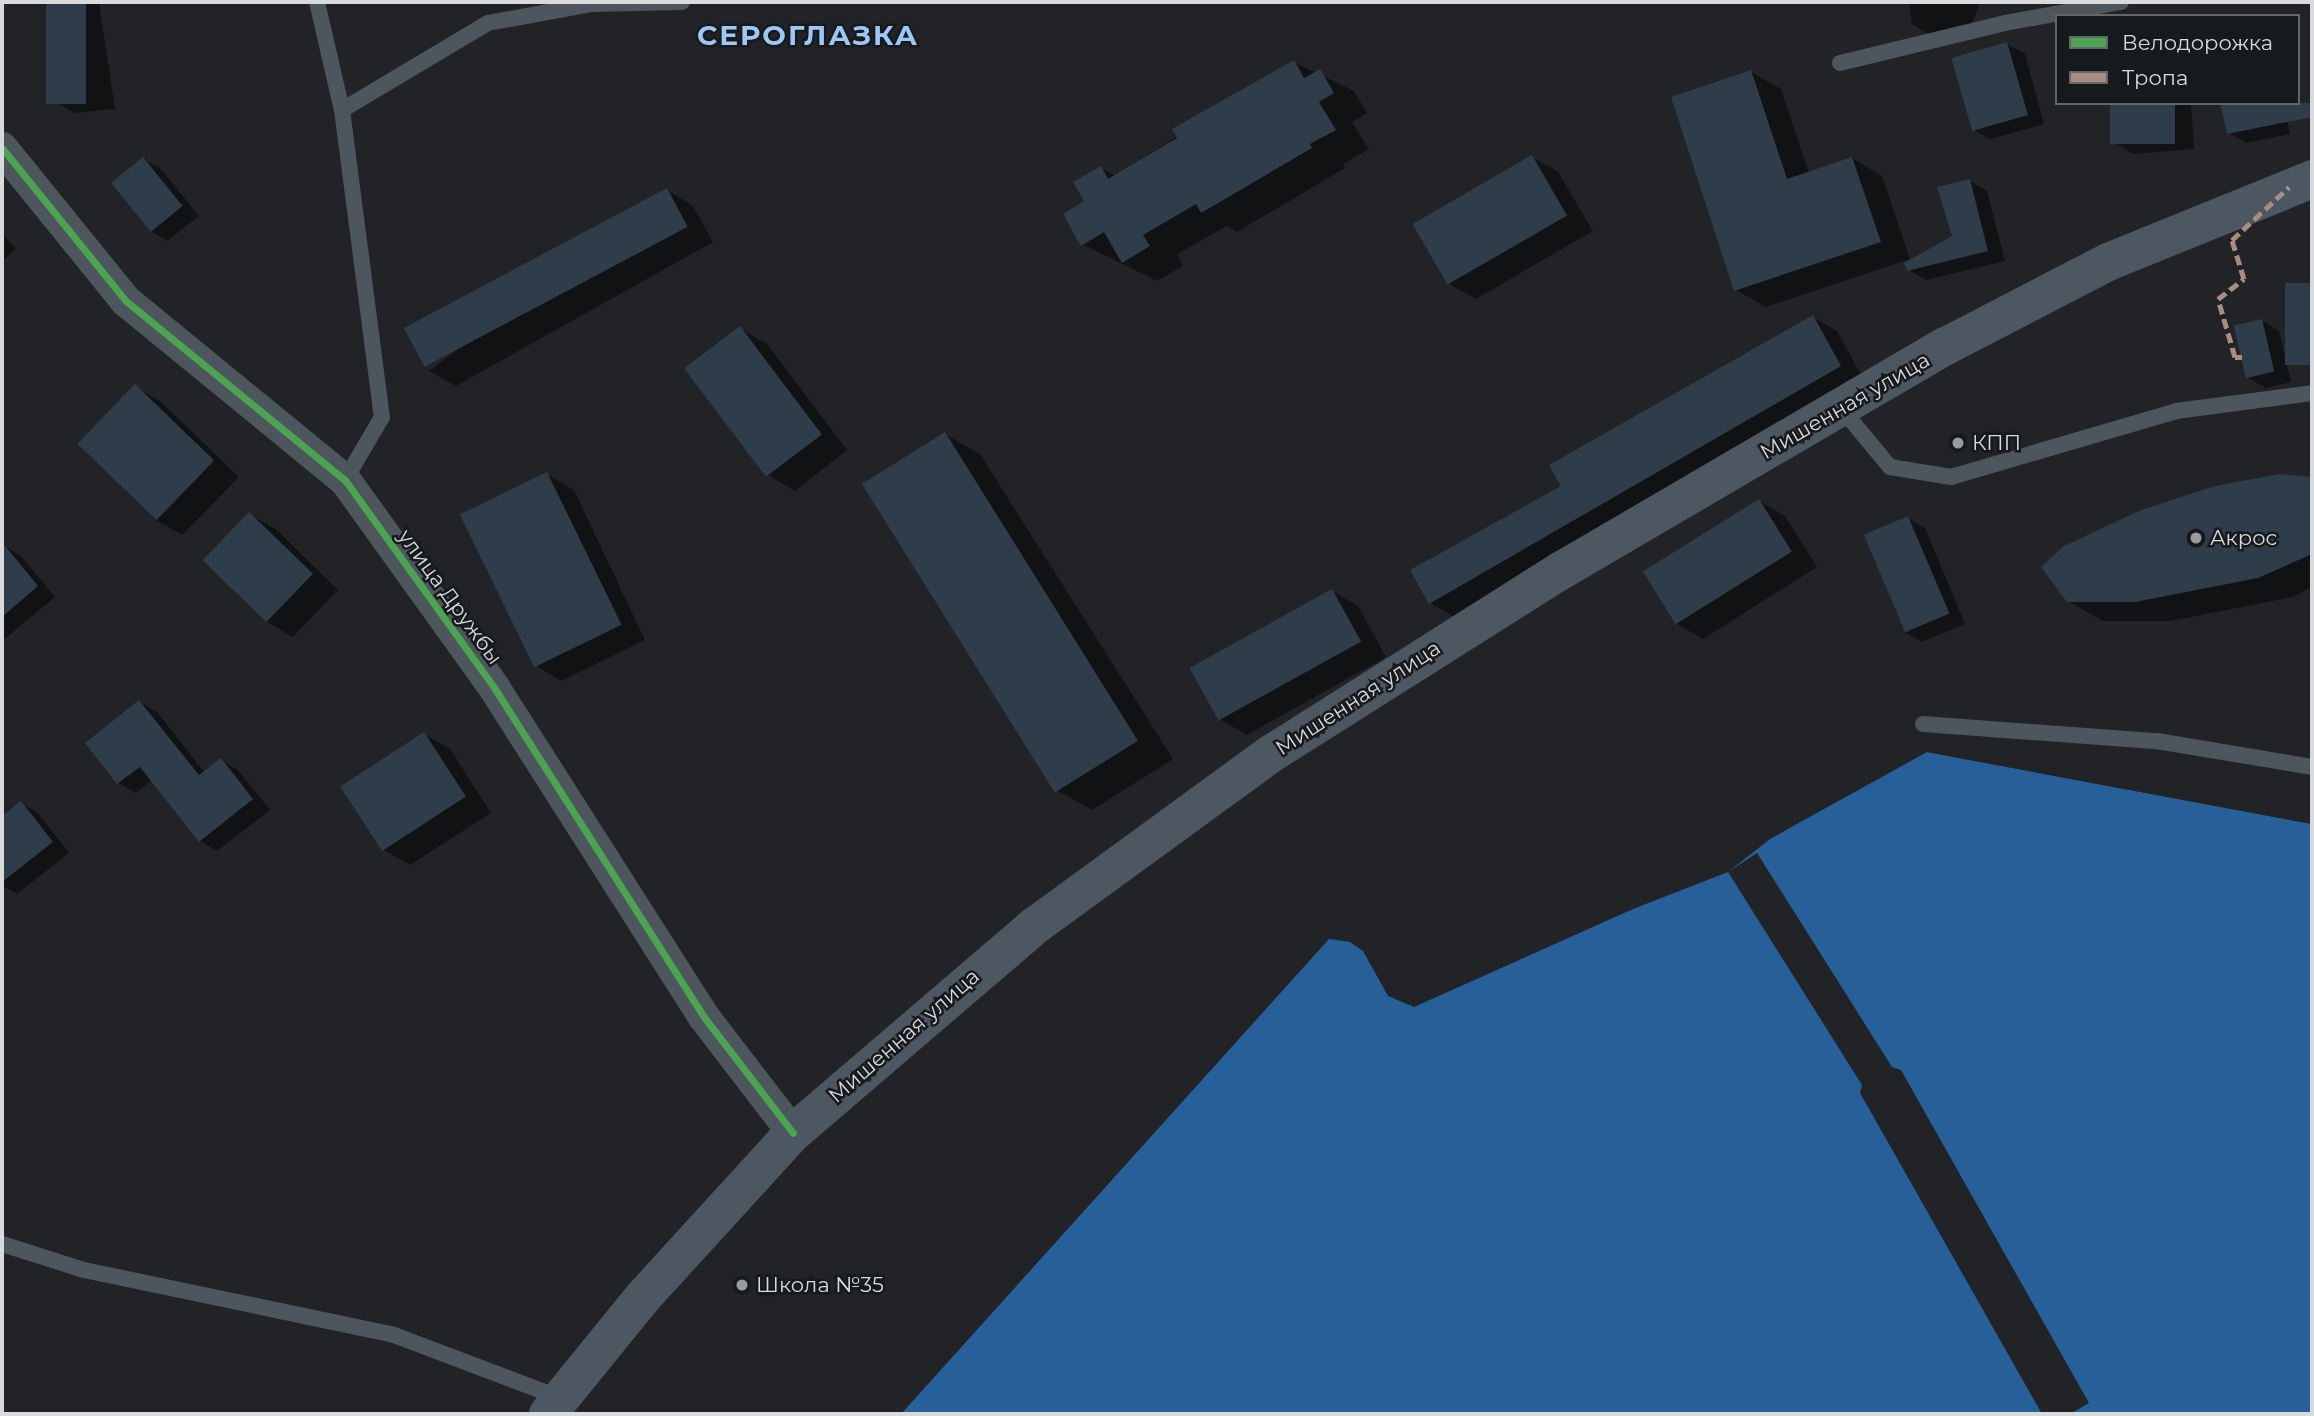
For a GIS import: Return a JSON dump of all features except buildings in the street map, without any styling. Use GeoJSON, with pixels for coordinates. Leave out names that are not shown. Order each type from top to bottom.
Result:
{"type":"FeatureCollection","features":[{"type":"Feature","properties":{"kind":"main road","name":"Мишенная улица"},"geometry":{"type":"LineString","coordinates":[[554,1406],[680,1255],[793,1133],[1036,925],[1269,755],[1562,570],[1946,346],[2108,262],[2312,179]]}},
{"type":"Feature","properties":{"kind":"street","name":"улица Дружбы"},"geometry":{"type":"LineString","coordinates":[[2,148],[126,301],[345,480],[495,689],[704,1017],[793,1133]]}},
{"type":"Feature","properties":{"kind":"lane"},"geometry":{"type":"LineString","coordinates":[[317,2],[342,110],[382,417],[345,480]]}},
{"type":"Feature","properties":{"kind":"lane"},"geometry":{"type":"LineString","coordinates":[[342,110],[488,23],[592,4],[682,2]]}},
{"type":"Feature","properties":{"kind":"lane"},"geometry":{"type":"LineString","coordinates":[[1840,63],[2005,23],[2121,2]]}},
{"type":"Feature","properties":{"kind":"lane"},"geometry":{"type":"LineString","coordinates":[[1842,408],[1890,467],[1951,477],[2176,411],[2312,393]]}},
{"type":"Feature","properties":{"kind":"lane"},"geometry":{"type":"LineString","coordinates":[[1923,724],[2157,741],[2312,767]]}},
{"type":"Feature","properties":{"kind":"lane"},"geometry":{"type":"LineString","coordinates":[[2,1244],[84,1270],[394,1335],[554,1406]]}},
{"type":"Feature","properties":{"kind":"water"},"geometry":{"type":"Polygon","coordinates":[[[1927,752],[2312,824],[2312,1414],[901,1414],[1329,939],[1350,942],[1363,951],[1388,996],[1414,1007],[1633,909],[1728,872],[1770,839],[1927,752]]]}},
{"type":"Feature","properties":{"kind":"pier"},"geometry":{"type":"Polygon","coordinates":[[[1926,749],[2312,820],[2312,824],[1927,752],[1926,749]]]}},
{"type":"Feature","properties":{"kind":"pier"},"geometry":{"type":"Polygon","coordinates":[[[1757,853],[1892,1067],[1901,1070],[2089,1403],[2070,1414],[2042,1414],[1860,1093],[1862,1085],[1728,872],[1757,853]]]}},
{"type":"Feature","properties":{"kind":"marked path"},"geometry":{"type":"LineString","coordinates":[[2242,357],[2235,357],[2218,299],[2244,279],[2232,240],[2289,187]]}},
{"type":"Feature","properties":{"kind":"cycle path"},"geometry":{"type":"LineString","coordinates":[[2,148],[126,301],[345,480],[495,689],[704,1017],[793,1133]]}},
{"type":"Feature","properties":{"kind":"place","name":"КПП"},"geometry":{"type":"Point","coordinates":[1958,443]}},
{"type":"Feature","properties":{"kind":"place","name":"Акрос"},"geometry":{"type":"Point","coordinates":[2196,538]}},
{"type":"Feature","properties":{"kind":"place","name":"Школа №35"},"geometry":{"type":"Point","coordinates":[742,1285]}},
{"type":"Feature","properties":{"kind":"district","name":"СЕРОГЛАЗКА"},"geometry":{"type":"Point","coordinates":[808,35]}}]}
